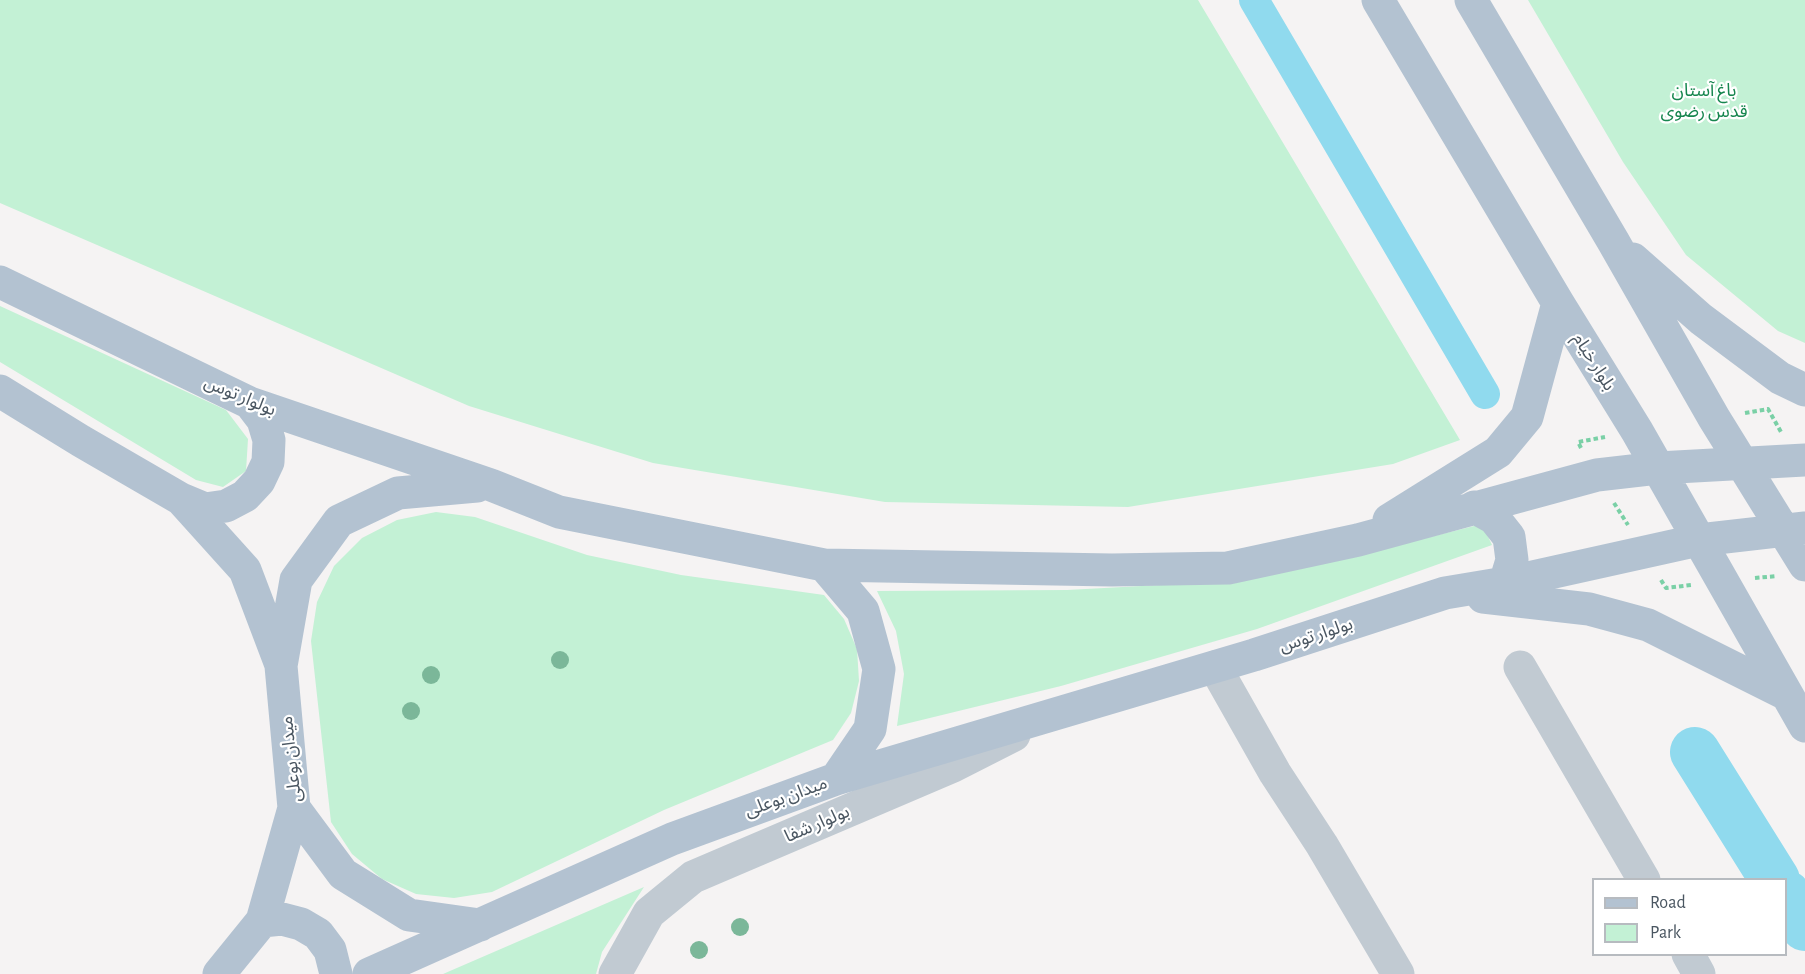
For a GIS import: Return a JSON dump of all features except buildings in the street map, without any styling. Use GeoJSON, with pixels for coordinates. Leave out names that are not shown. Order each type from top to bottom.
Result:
{"type":"FeatureCollection","features":[{"type":"Feature","properties":{"kind":"main road","name":"بلوار خیام"},"geometry":{"type":"LineString","coordinates":[[1378,0],[1658,468],[1805,726]]}},
{"type":"Feature","properties":{"kind":"main road"},"geometry":{"type":"LineString","coordinates":[[1471,0],[1714,418],[1743,463],[1794,529],[1805,565]]}},
{"type":"Feature","properties":{"kind":"main road"},"geometry":{"type":"LineString","coordinates":[[1613,241],[1701,319],[1780,378],[1805,390]]}},
{"type":"Feature","properties":{"kind":"main road","name":"بولوار توس"},"geometry":{"type":"LineString","coordinates":[[0,282],[250,403],[491,485]]}},
{"type":"Feature","properties":{"kind":"main road"},"geometry":{"type":"LineString","coordinates":[[1358,540],[1498,452],[1527,417],[1558,303]]}},
{"type":"Feature","properties":{"kind":"main road"},"geometry":{"type":"LineString","coordinates":[[0,391],[181,499],[205,509],[226,506],[245,496],[259,481],[268,462],[269,441],[263,420],[250,403]]}},
{"type":"Feature","properties":{"kind":"main road"},"geometry":{"type":"LineString","coordinates":[[824,565],[1113,570],[1228,568],[1358,540],[1597,475],[1658,468],[1805,460]]}},
{"type":"Feature","properties":{"kind":"main road","name":"میدان بوعلی"},"geometry":{"type":"LineString","coordinates":[[491,485],[559,512],[824,565],[863,611],[879,669],[870,729],[836,779],[672,838],[480,925],[410,915],[343,874],[294,808],[281,666],[296,580],[339,521],[398,493],[491,485]]}},
{"type":"Feature","properties":{"kind":"main road"},"geometry":{"type":"LineString","coordinates":[[181,499],[245,570],[281,666]]}},
{"type":"Feature","properties":{"kind":"main road"},"geometry":{"type":"LineString","coordinates":[[1474,507],[1494,518],[1509,537],[1512,560],[1505,583]]}},
{"type":"Feature","properties":{"kind":"main road","name":"بولوار توس"},"geometry":{"type":"LineString","coordinates":[[836,779],[1215,666],[1445,593],[1505,583],[1699,540],[1794,529]]}},
{"type":"Feature","properties":{"kind":"main road"},"geometry":{"type":"LineString","coordinates":[[1445,593],[1589,609],[1647,625],[1786,694]]}},
{"type":"Feature","properties":{"kind":"main road"},"geometry":{"type":"LineString","coordinates":[[219,974],[262,921],[294,808]]}},
{"type":"Feature","properties":{"kind":"main road"},"geometry":{"type":"LineString","coordinates":[[262,921],[282,919],[301,924],[318,934],[330,950],[336,974]]}},
{"type":"Feature","properties":{"kind":"main road"},"geometry":{"type":"LineString","coordinates":[[369,974],[480,925]]}},
{"type":"Feature","properties":{"kind":"street"},"geometry":{"type":"LineString","coordinates":[[1215,666],[1275,773],[1322,845],[1398,974]]}},
{"type":"Feature","properties":{"kind":"street"},"geometry":{"type":"LineString","coordinates":[[1520,668],[1643,878]]}},
{"type":"Feature","properties":{"kind":"street","name":"بولوار شفا"},"geometry":{"type":"LineString","coordinates":[[615,974],[650,913],[693,877],[953,766],[1054,714]]}},
{"type":"Feature","properties":{"kind":"street"},"geometry":{"type":"LineString","coordinates":[[1689,956],[1699,974]]}},
{"type":"Feature","properties":{"kind":"green space"},"geometry":{"type":"Polygon","coordinates":[[[0,0],[1198,0],[1460,440],[1393,464],[1128,507],[885,502],[653,463],[469,406],[0,203],[0,0]]]}},
{"type":"Feature","properties":{"kind":"green space","name":"باغ آستان قدس رضوی"},"geometry":{"type":"Polygon","coordinates":[[[1528,0],[1805,0],[1805,343],[1778,331],[1686,255],[1623,162],[1528,0]]]}},
{"type":"Feature","properties":{"kind":"green space"},"geometry":{"type":"Polygon","coordinates":[[[0,306],[226,410],[248,439],[246,471],[223,487],[196,480],[0,362],[0,306]]]}},
{"type":"Feature","properties":{"kind":"green space"},"geometry":{"type":"Polygon","coordinates":[[[436,512],[475,517],[587,555],[681,575],[824,595],[844,619],[857,649],[859,681],[851,713],[833,740],[664,810],[492,892],[454,898],[416,894],[382,879],[352,854],[331,822],[311,641],[317,602],[334,566],[362,538],[397,520],[436,512]]]}},
{"type":"Feature","properties":{"kind":"green space"},"geometry":{"type":"Polygon","coordinates":[[[1482,524],[1492,545],[1257,629],[1061,686],[897,726],[904,674],[896,631],[877,591],[1067,590],[1234,581],[1366,553],[1482,524]]]}},
{"type":"Feature","properties":{"kind":"green space"},"geometry":{"type":"Polygon","coordinates":[[[644,887],[602,952],[596,974],[443,974],[644,887]]]}},
{"type":"Feature","properties":{"kind":"waterway"},"geometry":{"type":"LineString","coordinates":[[1254,0],[1485,394]]}},
{"type":"Feature","properties":{"kind":"waterway"},"geometry":{"type":"LineString","coordinates":[[1695,752],[1774,878]]}},
{"type":"Feature","properties":{"kind":"waterway"},"geometry":{"type":"LineString","coordinates":[[1787,897],[1805,926]]}}]}
